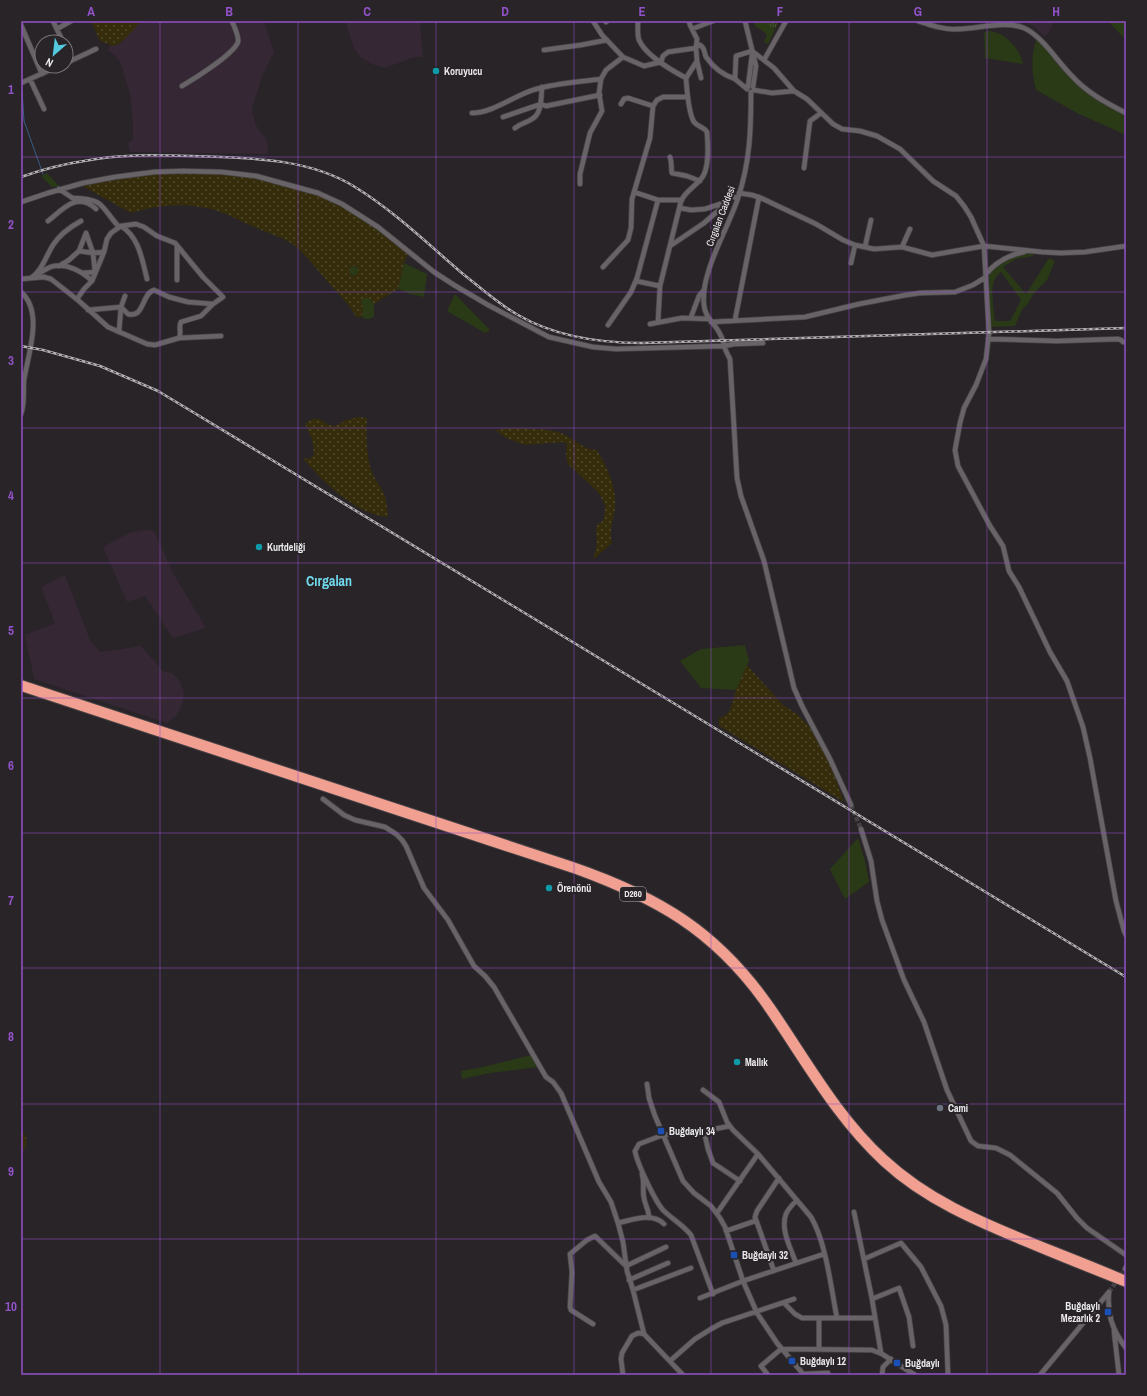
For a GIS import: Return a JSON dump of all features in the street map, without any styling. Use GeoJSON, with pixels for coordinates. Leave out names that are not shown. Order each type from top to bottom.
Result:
{"type":"FeatureCollection","features":[{"type":"Feature","properties":{"kind":"highway","name":"D260"},"geometry":{"type":"LineString","coordinates":[[21,683],[573,865],[613,879],[650,896],[694,924],[716,942],[740,966],[766,998],[849,1120],[873,1147],[902,1172],[940,1198],[974,1216],[1126,1279]]}},
{"type":"Feature","properties":{"kind":"highway","name":"D260"},"geometry":{"type":"LineString","coordinates":[[21,688],[576,871],[612,884],[650,902],[677,918],[714,946],[737,970],[762,1001],[836,1110],[867,1147],[894,1173],[931,1199],[970,1220],[1126,1284]]}},
{"type":"Feature","properties":{"kind":"street"},"geometry":{"type":"LineString","coordinates":[[53,21],[59,34]]}},
{"type":"Feature","properties":{"kind":"street"},"geometry":{"type":"LineString","coordinates":[[57,29],[71,21]]}},
{"type":"Feature","properties":{"kind":"street"},"geometry":{"type":"LineString","coordinates":[[182,86],[206,72],[235,47],[238,42],[238,36],[232,21]]}},
{"type":"Feature","properties":{"kind":"street"},"geometry":{"type":"LineString","coordinates":[[593,21],[607,40],[623,57],[644,66],[661,62]]}},
{"type":"Feature","properties":{"kind":"street"},"geometry":{"type":"LineString","coordinates":[[638,21],[638,34],[640,42],[648,53],[686,78]]}},
{"type":"Feature","properties":{"kind":"street"},"geometry":{"type":"LineString","coordinates":[[689,21],[697,37],[697,61],[700,78]]}},
{"type":"Feature","properties":{"kind":"street"},"geometry":{"type":"LineString","coordinates":[[692,29],[706,22],[713,21]]}},
{"type":"Feature","properties":{"kind":"street","name":"Cırgalan Caddesi"},"geometry":{"type":"LineString","coordinates":[[724,346],[720,332],[710,320],[704,307],[704,289],[711,263],[739,196],[750,141],[752,51],[745,21]]}},
{"type":"Feature","properties":{"kind":"street"},"geometry":{"type":"LineString","coordinates":[[764,60],[786,21]]}},
{"type":"Feature","properties":{"kind":"street"},"geometry":{"type":"LineString","coordinates":[[918,21],[940,27],[956,29],[1010,25],[1022,27],[1036,36],[1080,84],[1099,98],[1126,113]]}},
{"type":"Feature","properties":{"kind":"street"},"geometry":{"type":"LineString","coordinates":[[21,25],[34,55]]}},
{"type":"Feature","properties":{"kind":"street"},"geometry":{"type":"LineString","coordinates":[[544,50],[607,40]]}},
{"type":"Feature","properties":{"kind":"street"},"geometry":{"type":"LineString","coordinates":[[661,62],[664,55],[668,52],[696,47],[699,45],[702,46],[706,56],[724,75],[735,79],[751,89],[772,93],[794,91]]}},
{"type":"Feature","properties":{"kind":"street"},"geometry":{"type":"LineString","coordinates":[[74,59],[96,49]]}},
{"type":"Feature","properties":{"kind":"street"},"geometry":{"type":"LineString","coordinates":[[735,79],[736,56],[752,51],[774,68],[794,91],[807,98],[836,126],[877,136],[890,142],[904,152],[929,178],[958,198],[968,212],[984,246],[988,339],[986,359],[976,385],[964,408],[956,446],[957,462],[987,521],[1003,546],[1010,574],[1019,587],[1050,652],[1067,681],[1088,748],[1116,901],[1126,935]]}},
{"type":"Feature","properties":{"kind":"street"},"geometry":{"type":"LineString","coordinates":[[580,184],[580,174],[590,133],[602,111],[600,95],[601,79],[609,68],[623,57]]}},
{"type":"Feature","properties":{"kind":"street"},"geometry":{"type":"LineString","coordinates":[[658,322],[660,286],[682,200],[686,194],[700,181],[707,166],[707,134],[705,130],[694,121],[690,109],[686,78],[697,61]]}},
{"type":"Feature","properties":{"kind":"street"},"geometry":{"type":"LineString","coordinates":[[21,83],[42,74]]}},
{"type":"Feature","properties":{"kind":"street"},"geometry":{"type":"LineString","coordinates":[[30,79],[44,109]]}},
{"type":"Feature","properties":{"kind":"street"},"geometry":{"type":"LineString","coordinates":[[472,113],[487,110],[519,95],[542,87],[554,84],[601,79]]}},
{"type":"Feature","properties":{"kind":"street"},"geometry":{"type":"LineString","coordinates":[[515,128],[535,117],[541,104],[542,87]]}},
{"type":"Feature","properties":{"kind":"street"},"geometry":{"type":"LineString","coordinates":[[503,117],[541,104],[546,106],[600,95]]}},
{"type":"Feature","properties":{"kind":"street"},"geometry":{"type":"LineString","coordinates":[[604,266],[628,240],[631,228],[632,199],[650,138],[653,106],[657,100],[663,97],[688,97]]}},
{"type":"Feature","properties":{"kind":"street"},"geometry":{"type":"LineString","coordinates":[[621,104],[628,98],[653,106]]}},
{"type":"Feature","properties":{"kind":"street"},"geometry":{"type":"LineString","coordinates":[[804,168],[810,121],[821,113]]}},
{"type":"Feature","properties":{"kind":"street"},"geometry":{"type":"LineString","coordinates":[[670,158],[672,164],[671,171],[674,174],[687,176],[700,181]]}},
{"type":"Feature","properties":{"kind":"street"},"geometry":{"type":"LineString","coordinates":[[21,202],[59,189],[105,178],[168,171],[222,172],[256,176],[318,193],[342,204],[378,227],[434,272],[454,285],[488,305],[549,337],[616,349],[724,346],[734,344],[763,343]]}},
{"type":"Feature","properties":{"kind":"street"},"geometry":{"type":"LineString","coordinates":[[59,189],[75,200],[88,204],[96,209]]}},
{"type":"Feature","properties":{"kind":"street"},"geometry":{"type":"LineString","coordinates":[[634,192],[658,200],[682,200]]}},
{"type":"Feature","properties":{"kind":"street"},"geometry":{"type":"LineString","coordinates":[[670,246],[704,223],[729,196],[759,197],[816,224],[843,240],[865,248],[881,250],[902,247],[932,255],[984,246],[1027,251],[1069,253],[1126,246]]}},
{"type":"Feature","properties":{"kind":"street"},"geometry":{"type":"LineString","coordinates":[[735,320],[759,197]]}},
{"type":"Feature","properties":{"kind":"street"},"geometry":{"type":"LineString","coordinates":[[48,221],[75,200],[89,199],[98,202],[120,226],[130,232],[136,242],[147,279]]}},
{"type":"Feature","properties":{"kind":"street"},"geometry":{"type":"LineString","coordinates":[[608,325],[631,292],[636,281],[658,200]]}},
{"type":"Feature","properties":{"kind":"street"},"geometry":{"type":"LineString","coordinates":[[680,208],[691,210],[705,209],[723,203]]}},
{"type":"Feature","properties":{"kind":"street"},"geometry":{"type":"LineString","coordinates":[[865,248],[870,220]]}},
{"type":"Feature","properties":{"kind":"street"},"geometry":{"type":"LineString","coordinates":[[36,275],[56,240],[81,221]]}},
{"type":"Feature","properties":{"kind":"street"},"geometry":{"type":"LineString","coordinates":[[77,299],[92,281],[104,252],[108,237],[120,226],[133,224],[140,225],[157,236],[171,240],[198,271],[223,296],[202,316],[181,322],[181,333],[179,338]]}},
{"type":"Feature","properties":{"kind":"street"},"geometry":{"type":"LineString","coordinates":[[902,247],[910,229]]}},
{"type":"Feature","properties":{"kind":"street"},"geometry":{"type":"LineString","coordinates":[[59,266],[79,251],[86,233],[92,253],[95,272]]}},
{"type":"Feature","properties":{"kind":"street"},"geometry":{"type":"LineString","coordinates":[[851,263],[855,245]]}},
{"type":"Feature","properties":{"kind":"street"},"geometry":{"type":"LineString","coordinates":[[177,246],[177,280]]}},
{"type":"Feature","properties":{"kind":"street"},"geometry":{"type":"LineString","coordinates":[[79,251],[92,253],[104,252]]}},
{"type":"Feature","properties":{"kind":"street"},"geometry":{"type":"LineString","coordinates":[[650,324],[676,318],[691,317],[710,320],[735,320],[805,317],[859,304],[906,295],[955,292],[973,285],[1003,259],[1027,251]]}},
{"type":"Feature","properties":{"kind":"street"},"geometry":{"type":"LineString","coordinates":[[29,279],[51,267],[59,266],[74,269],[92,281]]}},
{"type":"Feature","properties":{"kind":"street"},"geometry":{"type":"LineString","coordinates":[[83,274],[95,272]]}},
{"type":"Feature","properties":{"kind":"street"},"geometry":{"type":"LineString","coordinates":[[21,279],[49,278],[77,299],[108,327],[150,345],[179,338],[221,336]]}},
{"type":"Feature","properties":{"kind":"street"},"geometry":{"type":"LineString","coordinates":[[636,281],[660,286]]}},
{"type":"Feature","properties":{"kind":"street"},"geometry":{"type":"LineString","coordinates":[[691,317],[699,296],[704,289]]}},
{"type":"Feature","properties":{"kind":"street"},"geometry":{"type":"LineString","coordinates":[[121,307],[129,314],[137,313],[149,292],[154,290],[169,297],[188,302],[213,304]]}},
{"type":"Feature","properties":{"kind":"street"},"geometry":{"type":"LineString","coordinates":[[21,292],[30,304],[33,322],[24,382],[24,404],[21,414]]}},
{"type":"Feature","properties":{"kind":"street"},"geometry":{"type":"LineString","coordinates":[[119,332],[121,307],[125,296]]}},
{"type":"Feature","properties":{"kind":"street"},"geometry":{"type":"LineString","coordinates":[[88,310],[121,307]]}},
{"type":"Feature","properties":{"kind":"street"},"geometry":{"type":"LineString","coordinates":[[988,339],[1057,340],[1118,338],[1124,342]]}},
{"type":"Feature","properties":{"kind":"street"},"geometry":{"type":"LineString","coordinates":[[724,346],[730,359],[735,464],[741,496],[764,561],[796,693],[828,754],[851,805]]}},
{"type":"Feature","properties":{"kind":"street"},"geometry":{"type":"LineString","coordinates":[[323,799],[338,810],[356,820],[389,829],[404,843],[424,888],[448,920],[474,966],[494,987],[546,1077],[556,1086],[564,1097],[599,1182],[610,1202],[618,1223],[629,1280],[644,1334],[683,1375]]}},
{"type":"Feature","properties":{"kind":"street"},"geometry":{"type":"LineString","coordinates":[[861,829],[871,862],[877,901],[882,920],[904,980],[921,1014],[947,1091],[971,1141],[978,1146],[996,1148],[1010,1156],[1057,1193],[1087,1228],[1126,1255]]}},
{"type":"Feature","properties":{"kind":"street"},"geometry":{"type":"LineString","coordinates":[[647,1084],[653,1111],[683,1181],[717,1213],[726,1231],[743,1281],[757,1313],[766,1329],[804,1375],[828,1373]]}},
{"type":"Feature","properties":{"kind":"street"},"geometry":{"type":"LineString","coordinates":[[703,1090],[719,1102],[730,1126],[736,1134],[758,1154],[814,1220],[824,1254],[837,1318]]}},
{"type":"Feature","properties":{"kind":"street"},"geometry":{"type":"LineString","coordinates":[[713,1294],[691,1235],[660,1206],[635,1152],[639,1144],[663,1135],[704,1131],[730,1126]]}},
{"type":"Feature","properties":{"kind":"street"},"geometry":{"type":"LineString","coordinates":[[704,1131],[706,1144],[713,1163],[740,1181]]}},
{"type":"Feature","properties":{"kind":"street"},"geometry":{"type":"LineString","coordinates":[[717,1213],[758,1154]]}},
{"type":"Feature","properties":{"kind":"street"},"geometry":{"type":"LineString","coordinates":[[641,1167],[640,1169],[644,1183],[644,1197],[649,1218]]}},
{"type":"Feature","properties":{"kind":"street"},"geometry":{"type":"LineString","coordinates":[[774,1271],[755,1221],[755,1215],[779,1178]]}},
{"type":"Feature","properties":{"kind":"street"},"geometry":{"type":"LineString","coordinates":[[796,1263],[785,1231],[784,1223],[787,1212],[797,1200]]}},
{"type":"Feature","properties":{"kind":"street"},"geometry":{"type":"LineString","coordinates":[[854,1212],[872,1299],[881,1353]]}},
{"type":"Feature","properties":{"kind":"street"},"geometry":{"type":"LineString","coordinates":[[618,1223],[649,1218],[658,1219],[664,1224]]}},
{"type":"Feature","properties":{"kind":"street"},"geometry":{"type":"LineString","coordinates":[[726,1231],[755,1221]]}},
{"type":"Feature","properties":{"kind":"street"},"geometry":{"type":"LineString","coordinates":[[593,1324],[570,1308],[572,1272],[570,1257],[571,1253],[587,1240],[595,1236],[626,1266]]}},
{"type":"Feature","properties":{"kind":"street"},"geometry":{"type":"LineString","coordinates":[[864,1259],[901,1243],[921,1267],[940,1301],[944,1315],[948,1375]]}},
{"type":"Feature","properties":{"kind":"street"},"geometry":{"type":"LineString","coordinates":[[626,1266],[666,1247]]}},
{"type":"Feature","properties":{"kind":"street"},"geometry":{"type":"LineString","coordinates":[[700,1298],[743,1281],[824,1254]]}},
{"type":"Feature","properties":{"kind":"street"},"geometry":{"type":"LineString","coordinates":[[629,1280],[668,1263]]}},
{"type":"Feature","properties":{"kind":"street"},"geometry":{"type":"LineString","coordinates":[[633,1290],[691,1268]]}},
{"type":"Feature","properties":{"kind":"street"},"geometry":{"type":"LineString","coordinates":[[872,1299],[899,1288],[909,1317],[913,1346]]}},
{"type":"Feature","properties":{"kind":"street"},"geometry":{"type":"LineString","coordinates":[[1040,1375],[1108,1292],[1108,1312],[1114,1330],[1119,1375]]}},
{"type":"Feature","properties":{"kind":"street"},"geometry":{"type":"LineString","coordinates":[[670,1361],[710,1328],[794,1299]]}},
{"type":"Feature","properties":{"kind":"street"},"geometry":{"type":"LineString","coordinates":[[784,1303],[800,1317],[875,1318]]}},
{"type":"Feature","properties":{"kind":"street"},"geometry":{"type":"LineString","coordinates":[[819,1318],[820,1349]]}},
{"type":"Feature","properties":{"kind":"street"},"geometry":{"type":"LineString","coordinates":[[1114,1330],[1126,1348]]}},
{"type":"Feature","properties":{"kind":"street"},"geometry":{"type":"LineString","coordinates":[[623,1375],[621,1360],[622,1353],[632,1336],[638,1333],[644,1334]]}},
{"type":"Feature","properties":{"kind":"street"},"geometry":{"type":"LineString","coordinates":[[768,1375],[761,1366],[781,1349],[868,1349],[881,1353],[915,1375]]}},
{"type":"Feature","properties":{"kind":"street"},"geometry":{"type":"LineString","coordinates":[[882,1375],[883,1367],[890,1359]]}},
{"type":"Feature","properties":{"kind":"shaded area"},"geometry":{"type":"Polygon","coordinates":[[[141,21],[264,21],[274,52],[263,74],[252,112],[256,125],[267,141],[268,154],[130,152],[128,143],[133,139],[133,123],[130,94],[121,64],[115,55],[108,51],[110,46],[120,44],[141,21]]]}},
{"type":"Feature","properties":{"kind":"shaded area"},"geometry":{"type":"Polygon","coordinates":[[[345,21],[420,21],[423,57],[414,57],[388,67],[381,67],[372,64],[360,57],[354,48],[345,21]]]}},
{"type":"Feature","properties":{"kind":"shaded area"},"geometry":{"type":"Polygon","coordinates":[[[1024,21],[1054,21],[1049,33],[1044,36],[1036,28],[1024,21]]]}},
{"type":"Feature","properties":{"kind":"shaded area"},"geometry":{"type":"Polygon","coordinates":[[[144,530],[154,531],[173,573],[206,628],[173,638],[145,596],[127,602],[103,547],[129,533],[144,530]]]}},
{"type":"Feature","properties":{"kind":"shaded area"},"geometry":{"type":"Polygon","coordinates":[[[65,575],[90,640],[100,652],[141,646],[163,671],[172,673],[179,680],[184,692],[183,702],[177,715],[167,723],[34,679],[25,635],[55,623],[41,587],[65,575]]]}},
{"type":"Feature","properties":{"kind":"green space"},"geometry":{"type":"Polygon","coordinates":[[[754,21],[779,21],[768,44],[764,42],[767,34],[755,26],[754,21]]]}},
{"type":"Feature","properties":{"kind":"green space"},"geometry":{"type":"Polygon","coordinates":[[[1108,21],[1126,21],[1126,35],[1123,37],[1108,21]]]}},
{"type":"Feature","properties":{"kind":"green space"},"geometry":{"type":"Polygon","coordinates":[[[984,32],[996,32],[1007,38],[1019,53],[1023,64],[985,58],[984,32]]]}},
{"type":"Feature","properties":{"kind":"green space"},"geometry":{"type":"Polygon","coordinates":[[[1037,39],[1068,74],[1126,114],[1126,135],[1079,114],[1036,90],[1032,64],[1033,51],[1037,39]]]}},
{"type":"Feature","properties":{"kind":"green space"},"geometry":{"type":"Polygon","coordinates":[[[47,173],[59,186],[52,187],[41,176],[47,173]]]}},
{"type":"Feature","properties":{"kind":"green space"},"geometry":{"type":"Polygon","coordinates":[[[1033,252],[1033,256],[1016,259],[1003,267],[1026,294],[1049,258],[1055,261],[1047,280],[1034,293],[1022,310],[1015,326],[991,327],[988,279],[990,273],[1000,263],[1012,256],[1033,252]],[[1001,272],[994,281],[992,294],[995,321],[1010,321],[1021,300],[1001,272]]]}},
{"type":"Feature","properties":{"kind":"green space"},"geometry":{"type":"Polygon","coordinates":[[[404,263],[427,274],[424,297],[410,294],[398,289],[404,263]]]}},
{"type":"Feature","properties":{"kind":"green space"},"geometry":{"type":"Polygon","coordinates":[[[354,266],[359,271],[354,276],[349,271],[354,266]]]}},
{"type":"Feature","properties":{"kind":"green space"},"geometry":{"type":"Polygon","coordinates":[[[455,294],[489,329],[489,331],[485,333],[447,311],[455,294]]]}},
{"type":"Feature","properties":{"kind":"green space"},"geometry":{"type":"Polygon","coordinates":[[[364,298],[369,298],[374,303],[374,316],[370,319],[362,317],[363,309],[361,300],[364,298]]]}},
{"type":"Feature","properties":{"kind":"green space"},"geometry":{"type":"Polygon","coordinates":[[[745,645],[749,661],[736,690],[701,688],[680,661],[701,649],[745,645]]]}},
{"type":"Feature","properties":{"kind":"green space"},"geometry":{"type":"Polygon","coordinates":[[[858,838],[865,861],[869,882],[845,899],[830,869],[858,838]]]}},
{"type":"Feature","properties":{"kind":"green space"},"geometry":{"type":"Polygon","coordinates":[[[531,1055],[538,1067],[490,1073],[462,1079],[461,1071],[531,1055]]]}},
{"type":"Feature","properties":{"kind":"sand"},"geometry":{"type":"Polygon","coordinates":[[[91,21],[141,21],[132,32],[113,46],[100,41],[91,21]]]}},
{"type":"Feature","properties":{"kind":"sand"},"geometry":{"type":"Polygon","coordinates":[[[158,173],[217,173],[246,175],[317,194],[355,212],[395,242],[408,254],[404,263],[398,289],[374,304],[369,298],[364,298],[361,300],[363,309],[362,317],[356,317],[347,303],[304,255],[295,246],[280,238],[222,213],[197,206],[163,206],[131,213],[79,184],[158,173]],[[355,266],[351,268],[350,272],[352,276],[356,275],[358,268],[355,266]]]}},
{"type":"Feature","properties":{"kind":"sand"},"geometry":{"type":"Polygon","coordinates":[[[358,417],[367,418],[369,463],[374,477],[385,496],[388,517],[365,511],[341,496],[320,477],[303,458],[310,459],[314,454],[312,439],[305,424],[310,420],[318,419],[335,426],[346,420],[358,417]]]}},
{"type":"Feature","properties":{"kind":"sand"},"geometry":{"type":"Polygon","coordinates":[[[512,428],[555,431],[566,435],[587,448],[597,450],[611,478],[615,493],[615,509],[611,530],[612,543],[595,558],[593,559],[597,545],[596,528],[599,523],[603,521],[605,512],[605,506],[598,492],[568,464],[566,456],[567,444],[563,442],[525,445],[506,438],[495,430],[512,428]]]}},
{"type":"Feature","properties":{"kind":"sand"},"geometry":{"type":"Polygon","coordinates":[[[747,665],[783,705],[797,714],[812,729],[831,766],[844,802],[719,726],[719,718],[726,715],[730,710],[736,690],[747,665]]]}},
{"type":"Feature","properties":{"kind":"sand"},"geometry":{"type":"Polygon","coordinates":[[[21,1131],[26,1136],[27,1142],[21,1153],[21,1131]]]}},
{"type":"Feature","properties":{"kind":"waterway"},"geometry":{"type":"LineString","coordinates":[[22,91],[24,121],[43,174]]}},
{"type":"Feature","properties":{"kind":"tunnel"},"geometry":{"type":"LineString","coordinates":[[851,805],[861,829]]}},
{"type":"Feature","properties":{"kind":"tunnel"},"geometry":{"type":"LineString","coordinates":[[1109,1292],[1125,1269]]}},
{"type":"Feature","properties":{"kind":"railway"},"geometry":{"type":"LineString","coordinates":[[21,177],[76,162],[111,157],[165,155],[234,157],[276,161],[317,170],[336,177],[355,187],[383,206],[463,274],[511,311],[532,323],[547,329],[563,334],[594,340],[642,343],[1126,328]]}},
{"type":"Feature","properties":{"kind":"railway"},"geometry":{"type":"LineString","coordinates":[[21,346],[43,350],[100,366],[158,391],[1126,977]]}},
{"type":"Feature","properties":{"kind":"place","name":"Koruyucu"},"geometry":{"type":"Point","coordinates":[436,71]}},
{"type":"Feature","properties":{"kind":"place","name":"Kurtdeliği"},"geometry":{"type":"Point","coordinates":[259,547]}},
{"type":"Feature","properties":{"kind":"place","name":"Örenönü"},"geometry":{"type":"Point","coordinates":[549,888]}},
{"type":"Feature","properties":{"kind":"place","name":"Mallık"},"geometry":{"type":"Point","coordinates":[737,1062]}},
{"type":"Feature","properties":{"kind":"place","name":"Cami"},"geometry":{"type":"Point","coordinates":[940,1108]}},
{"type":"Feature","properties":{"kind":"place","name":"Buğdaylı 34"},"geometry":{"type":"Point","coordinates":[661,1131]}},
{"type":"Feature","properties":{"kind":"place","name":"Buğdaylı 32"},"geometry":{"type":"Point","coordinates":[734,1255]}},
{"type":"Feature","properties":{"kind":"place","name":"Buğdaylı Mezarlık 2"},"geometry":{"type":"Point","coordinates":[1108,1312]}},
{"type":"Feature","properties":{"kind":"place","name":"Buğdaylı 12"},"geometry":{"type":"Point","coordinates":[792,1361]}},
{"type":"Feature","properties":{"kind":"place","name":"Buğdaylı"},"geometry":{"type":"Point","coordinates":[897,1363]}},
{"type":"Feature","properties":{"kind":"district","name":"Cırgalan"},"geometry":{"type":"Point","coordinates":[329,581]}}]}
